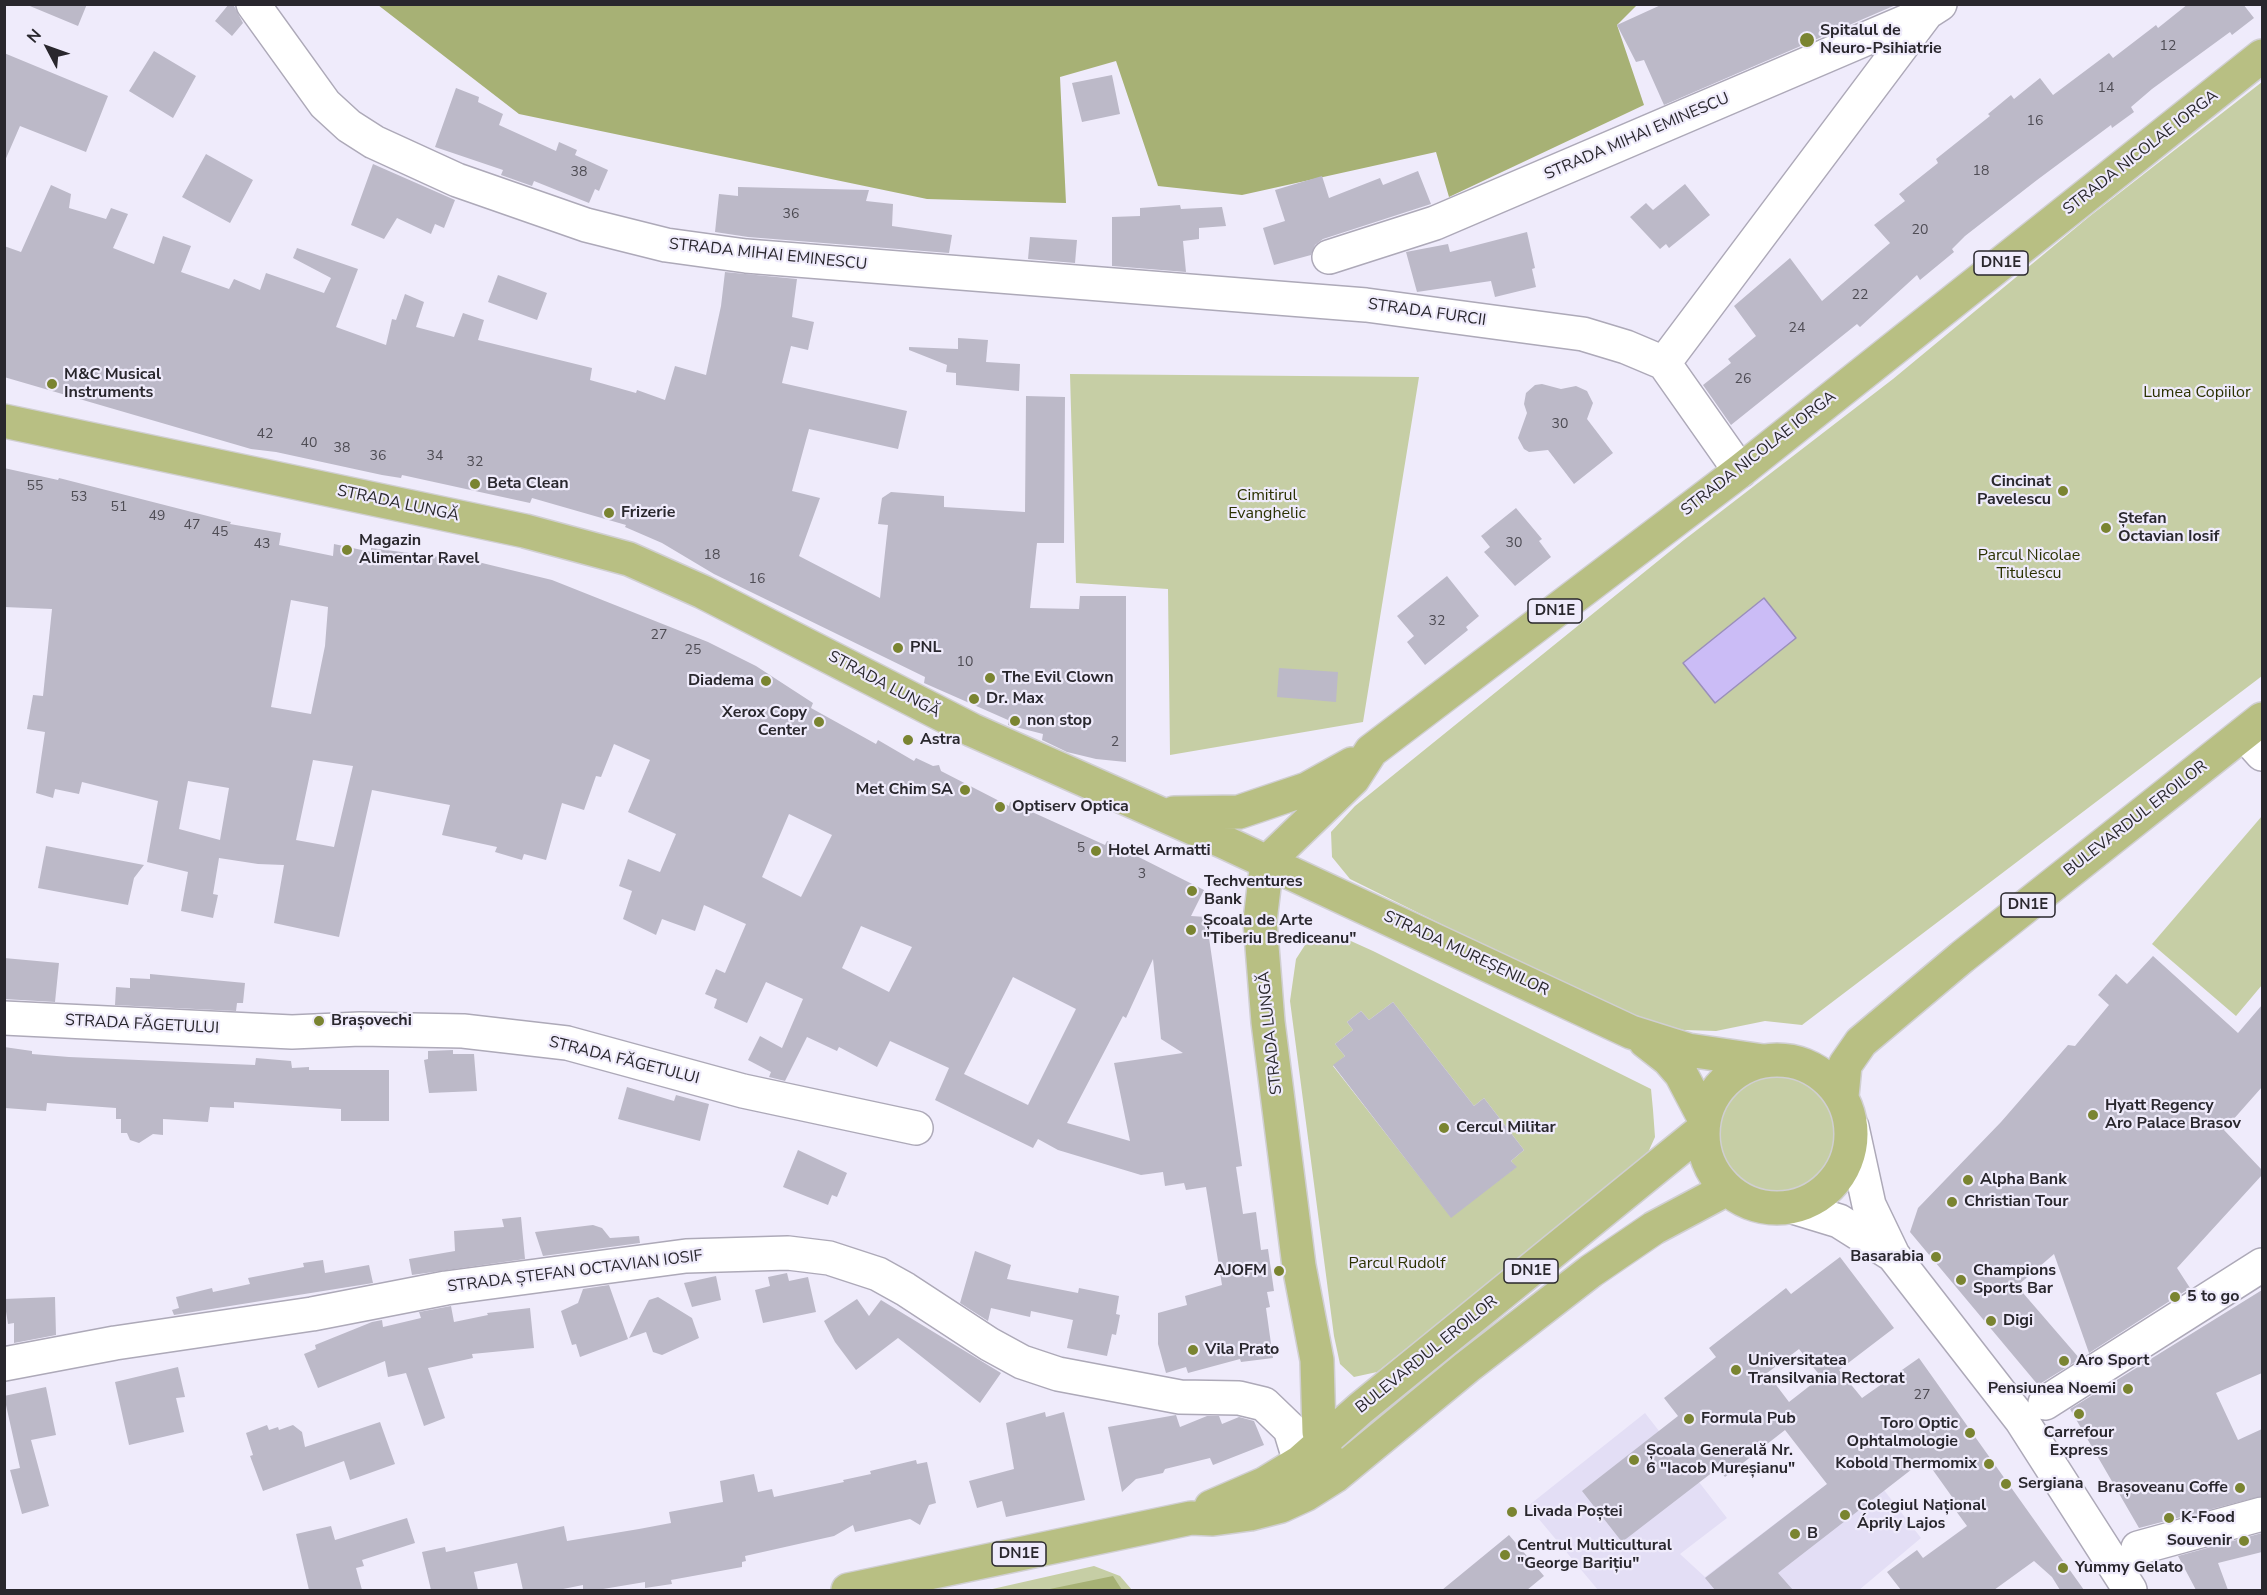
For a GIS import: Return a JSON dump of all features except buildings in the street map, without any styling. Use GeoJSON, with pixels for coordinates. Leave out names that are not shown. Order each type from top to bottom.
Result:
{"type":"FeatureCollection","features":[{"type":"Feature","properties":{"kind":"main road","name":"STRADA NICOLAE IORGA"},"geometry":{"type":"LineString","coordinates":[[1268,862],[1353,778],[1371,751],[1740,471],[2262,56]]}},
{"type":"Feature","properties":{"kind":"main road","name":"STRADA LUNGĂ"},"geometry":{"type":"LineString","coordinates":[[4,421],[525,531],[613,554],[664,573],[703,592],[972,730],[1268,862],[1260,921],[1268,1022],[1299,1266],[1317,1360],[1318,1416],[1310,1452],[1335,1476]]}},
{"type":"Feature","properties":{"kind":"main road","name":"BULEVARDUL EROILOR"},"geometry":{"type":"LineString","coordinates":[[1842,1096],[1845,1065],[1861,1042],[1962,957],[2256,735]]}},
{"type":"Feature","properties":{"kind":"main road"},"geometry":{"type":"LineString","coordinates":[[1160,813],[1239,812],[1307,789],[1371,751]]}},
{"type":"Feature","properties":{"kind":"main road","name":"STRADA MUREȘENILOR"},"geometry":{"type":"LineString","coordinates":[[1268,862],[1631,1032],[1688,1050],[1763,1061]]}},
{"type":"Feature","properties":{"kind":"main road","name":"STRADA MUREȘENILOR"},"geometry":{"type":"LineString","coordinates":[[1631,1032],[1668,1059],[1691,1090],[1701,1124]]}},
{"type":"Feature","properties":{"kind":"main road","name":"DN1E"},"geometry":{"type":"LineString","coordinates":[[1786,1060],[1808,1066],[1827,1078],[1842,1096],[1852,1127],[1851,1148],[1843,1169],[1831,1186],[1813,1199],[1793,1207],[1769,1208],[1746,1202],[1726,1189],[1706,1160],[1701,1124],[1725,1081],[1743,1068],[1763,1061],[1786,1060]]}},
{"type":"Feature","properties":{"kind":"main road","name":"BULEVARDUL EROILOR"},"geometry":{"type":"LineString","coordinates":[[1310,1452],[1701,1124]]}},
{"type":"Feature","properties":{"kind":"main road","name":"BULEVARDUL EROILOR"},"geometry":{"type":"LineString","coordinates":[[1335,1476],[1393,1427],[1591,1271],[1654,1228],[1726,1189]]}},
{"type":"Feature","properties":{"kind":"main road"},"geometry":{"type":"LineString","coordinates":[[1317,1360],[1361,1408],[1393,1427]]}},
{"type":"Feature","properties":{"kind":"main road","name":"DN1E"},"geometry":{"type":"LineString","coordinates":[[1191,1518],[1264,1484],[1310,1452]]}},
{"type":"Feature","properties":{"kind":"main road","name":"DN1E"},"geometry":{"type":"LineString","coordinates":[[848,1590],[1191,1518],[1232,1516],[1281,1506],[1305,1495],[1335,1476]]}},
{"type":"Feature","properties":{"kind":"street","name":"STRADA MIHAI EMINESCU"},"geometry":{"type":"LineString","coordinates":[[253,4],[325,104],[349,126],[374,142],[457,180],[586,225],[666,245],[746,256],[1184,291]]}},
{"type":"Feature","properties":{"kind":"street","name":"STRADA MIHAI EMINESCU"},"geometry":{"type":"LineString","coordinates":[[1329,257],[1435,223],[1933,9]]}},
{"type":"Feature","properties":{"kind":"street"},"geometry":{"type":"LineString","coordinates":[[1740,471],[1664,363],[1933,9]]}},
{"type":"Feature","properties":{"kind":"street","name":"STRADA FURCII"},"geometry":{"type":"LineString","coordinates":[[1184,291],[1366,305],[1583,334],[1626,347],[1664,363]]}},
{"type":"Feature","properties":{"kind":"street","name":"STRADA FĂGETULUI"},"geometry":{"type":"LineString","coordinates":[[4,1018],[292,1032],[360,1029],[463,1031],[567,1043],[743,1090],[916,1128]]}},
{"type":"Feature","properties":{"kind":"street"},"geometry":{"type":"LineString","coordinates":[[1852,1127],[1869,1205],[1893,1255],[2022,1421],[2130,1590]]}},
{"type":"Feature","properties":{"kind":"street"},"geometry":{"type":"LineString","coordinates":[[1793,1207],[1839,1221],[1893,1255]]}},
{"type":"Feature","properties":{"kind":"street","name":"STRADA ȘTEFAN OCTAVIAN IOSIF"},"geometry":{"type":"LineString","coordinates":[[4,1364],[115,1342],[312,1314],[446,1288],[686,1256],[788,1253],[829,1258],[878,1274],[989,1344],[1022,1362],[1058,1374],[1180,1397],[1239,1398],[1264,1404],[1310,1452]]}},
{"type":"Feature","properties":{"kind":"street"},"geometry":{"type":"LineString","coordinates":[[2045,1403],[2262,1265]]}},
{"type":"Feature","properties":{"kind":"street"},"geometry":{"type":"LineString","coordinates":[[2138,1548],[2262,1514]]}},
{"type":"Feature","properties":{"kind":"shaded area"},"geometry":{"type":"Polygon","coordinates":[[[1764,598],[1796,638],[1715,703],[1683,663],[1764,598]]]}},
{"type":"Feature","properties":{"kind":"shaded area"},"geometry":{"type":"Polygon","coordinates":[[[1645,1413],[1727,1518],[1680,1554],[1705,1577],[1860,1459],[1921,1538],[1859,1590],[1598,1590],[1528,1506],[1645,1413]]]}},
{"type":"Feature","properties":{"kind":"green space"},"geometry":{"type":"Polygon","coordinates":[[[378,5],[1637,5],[1617,25],[1644,105],[1449,197],[1436,152],[1242,195],[1158,186],[1116,61],[1060,77],[1066,203],[927,199],[519,114],[378,5]]]}},
{"type":"Feature","properties":{"kind":"green space","name":"Parcul Nicolae Titulescu"},"geometry":{"type":"Polygon","coordinates":[[[2262,82],[2262,676],[1802,1025],[1765,1021],[1716,1031],[1645,1025],[1350,879],[1332,857],[1331,832],[1355,806],[1684,540],[1893,379],[2090,216],[2262,82]]]}},
{"type":"Feature","properties":{"kind":"green space","name":"Cimitirul Evanghelic"},"geometry":{"type":"Polygon","coordinates":[[[1070,374],[1419,377],[1363,722],[1170,755],[1168,589],[1076,583],[1070,374]]]}},
{"type":"Feature","properties":{"kind":"green space"},"geometry":{"type":"Polygon","coordinates":[[[2262,816],[2262,985],[2236,1016],[2152,944],[2262,816]]]}},
{"type":"Feature","properties":{"kind":"green space","name":"Parcul Rudolf"},"geometry":{"type":"Polygon","coordinates":[[[1321,936],[1342,937],[1651,1089],[1655,1137],[1646,1157],[1377,1372],[1354,1377],[1340,1364],[1334,1336],[1290,1001],[1296,959],[1305,945],[1321,936]],[[1393,1002],[1369,1020],[1361,1011],[1347,1022],[1353,1030],[1335,1044],[1345,1056],[1333,1066],[1451,1217],[1516,1167],[1511,1161],[1524,1150],[1484,1098],[1474,1106],[1393,1002]]]}},
{"type":"Feature","properties":{"kind":"green space"},"geometry":{"type":"Polygon","coordinates":[[[1778,1076],[1800,1081],[1819,1093],[1831,1112],[1836,1134],[1831,1156],[1819,1175],[1800,1187],[1778,1192],[1756,1187],[1737,1175],[1725,1156],[1720,1134],[1725,1112],[1737,1093],[1756,1081],[1778,1076]]]}},
{"type":"Feature","properties":{"kind":"green space"},"geometry":{"type":"Polygon","coordinates":[[[1094,1566],[1120,1576],[1132,1590],[988,1590],[1094,1566]]]}},
{"type":"Feature","properties":{"kind":"green space"},"geometry":{"type":"Polygon","coordinates":[[[1113,1576],[1122,1590],[1045,1590],[1113,1576]]]}},
{"type":"Feature","properties":{"kind":"place","name":"Spitalul de Neuro-Psihiatrie"},"geometry":{"type":"Point","coordinates":[1807,40]}},
{"type":"Feature","properties":{"kind":"place","name":"M&C Musical Instruments"},"geometry":{"type":"Point","coordinates":[52,384]}},
{"type":"Feature","properties":{"kind":"place","name":"Beta Clean"},"geometry":{"type":"Point","coordinates":[475,484]}},
{"type":"Feature","properties":{"kind":"place","name":"Cincinat Pavelescu"},"geometry":{"type":"Point","coordinates":[2063,491]}},
{"type":"Feature","properties":{"kind":"place","name":"Frizerie"},"geometry":{"type":"Point","coordinates":[609,513]}},
{"type":"Feature","properties":{"kind":"place","name":"Ștefan Octavian Iosif"},"geometry":{"type":"Point","coordinates":[2106,528]}},
{"type":"Feature","properties":{"kind":"place","name":"Magazin Alimentar Ravel"},"geometry":{"type":"Point","coordinates":[347,550]}},
{"type":"Feature","properties":{"kind":"place","name":"PNL"},"geometry":{"type":"Point","coordinates":[898,648]}},
{"type":"Feature","properties":{"kind":"place","name":"The Evil Clown"},"geometry":{"type":"Point","coordinates":[990,678]}},
{"type":"Feature","properties":{"kind":"place","name":"Diadema"},"geometry":{"type":"Point","coordinates":[766,681]}},
{"type":"Feature","properties":{"kind":"place","name":"Dr. Max"},"geometry":{"type":"Point","coordinates":[974,699]}},
{"type":"Feature","properties":{"kind":"place","name":"non stop"},"geometry":{"type":"Point","coordinates":[1015,721]}},
{"type":"Feature","properties":{"kind":"place","name":"Xerox Copy Center"},"geometry":{"type":"Point","coordinates":[819,722]}},
{"type":"Feature","properties":{"kind":"place","name":"Astra"},"geometry":{"type":"Point","coordinates":[908,740]}},
{"type":"Feature","properties":{"kind":"place","name":"Met Chim SA"},"geometry":{"type":"Point","coordinates":[965,790]}},
{"type":"Feature","properties":{"kind":"place","name":"Optiserv Optica"},"geometry":{"type":"Point","coordinates":[1000,807]}},
{"type":"Feature","properties":{"kind":"place","name":"Hotel Armatti"},"geometry":{"type":"Point","coordinates":[1096,851]}},
{"type":"Feature","properties":{"kind":"place","name":"Techventures Bank"},"geometry":{"type":"Point","coordinates":[1192,891]}},
{"type":"Feature","properties":{"kind":"place","name":"Școala de Arte \"Tiberiu Brediceanu\""},"geometry":{"type":"Point","coordinates":[1191,930]}},
{"type":"Feature","properties":{"kind":"place","name":"Brașovechi"},"geometry":{"type":"Point","coordinates":[319,1021]}},
{"type":"Feature","properties":{"kind":"place","name":"Hyatt Regency Aro Palace Brasov"},"geometry":{"type":"Point","coordinates":[2093,1115]}},
{"type":"Feature","properties":{"kind":"place","name":"Cercul Militar"},"geometry":{"type":"Point","coordinates":[1444,1128]}},
{"type":"Feature","properties":{"kind":"place","name":"Alpha Bank"},"geometry":{"type":"Point","coordinates":[1968,1180]}},
{"type":"Feature","properties":{"kind":"place","name":"Christian Tour"},"geometry":{"type":"Point","coordinates":[1952,1202]}},
{"type":"Feature","properties":{"kind":"place","name":"Basarabia"},"geometry":{"type":"Point","coordinates":[1936,1257]}},
{"type":"Feature","properties":{"kind":"place","name":"AJOFM"},"geometry":{"type":"Point","coordinates":[1279,1271]}},
{"type":"Feature","properties":{"kind":"place","name":"Champions Sports Bar"},"geometry":{"type":"Point","coordinates":[1961,1280]}},
{"type":"Feature","properties":{"kind":"place","name":"5 to go"},"geometry":{"type":"Point","coordinates":[2175,1297]}},
{"type":"Feature","properties":{"kind":"place","name":"Digi"},"geometry":{"type":"Point","coordinates":[1991,1321]}},
{"type":"Feature","properties":{"kind":"place","name":"Vila Prato"},"geometry":{"type":"Point","coordinates":[1193,1350]}},
{"type":"Feature","properties":{"kind":"place","name":"Aro Sport"},"geometry":{"type":"Point","coordinates":[2064,1361]}},
{"type":"Feature","properties":{"kind":"place","name":"Universitatea Transilvania Rectorat"},"geometry":{"type":"Point","coordinates":[1736,1370]}},
{"type":"Feature","properties":{"kind":"place","name":"Pensiunea Noemi"},"geometry":{"type":"Point","coordinates":[2128,1389]}},
{"type":"Feature","properties":{"kind":"place","name":"Carrefour Express"},"geometry":{"type":"Point","coordinates":[2079,1414]}},
{"type":"Feature","properties":{"kind":"place","name":"Formula Pub"},"geometry":{"type":"Point","coordinates":[1689,1419]}},
{"type":"Feature","properties":{"kind":"place","name":"Toro Optic Ophtalmologie"},"geometry":{"type":"Point","coordinates":[1970,1433]}},
{"type":"Feature","properties":{"kind":"place","name":"Școala Generală Nr. 6 \"Iacob Mureșianu\""},"geometry":{"type":"Point","coordinates":[1634,1460]}},
{"type":"Feature","properties":{"kind":"place","name":"Kobold Thermomix"},"geometry":{"type":"Point","coordinates":[1989,1464]}},
{"type":"Feature","properties":{"kind":"place","name":"Sergiana"},"geometry":{"type":"Point","coordinates":[2006,1484]}},
{"type":"Feature","properties":{"kind":"place","name":"Brașoveanu Coffe"},"geometry":{"type":"Point","coordinates":[2240,1488]}},
{"type":"Feature","properties":{"kind":"place","name":"Livada Poștei"},"geometry":{"type":"Point","coordinates":[1512,1512]}},
{"type":"Feature","properties":{"kind":"place","name":"Colegiul Național Áprily Lajos"},"geometry":{"type":"Point","coordinates":[1845,1515]}},
{"type":"Feature","properties":{"kind":"place","name":"K-Food"},"geometry":{"type":"Point","coordinates":[2169,1518]}},
{"type":"Feature","properties":{"kind":"place","name":"B"},"geometry":{"type":"Point","coordinates":[1795,1534]}},
{"type":"Feature","properties":{"kind":"place","name":"Souvenir"},"geometry":{"type":"Point","coordinates":[2244,1541]}},
{"type":"Feature","properties":{"kind":"place","name":"Centrul Multicultural \"George Barițiu\""},"geometry":{"type":"Point","coordinates":[1505,1555]}},
{"type":"Feature","properties":{"kind":"place","name":"Yummy Gelato"},"geometry":{"type":"Point","coordinates":[2063,1568]}},
{"type":"Feature","properties":{"kind":"park label","name":"Lumea Copiilor"},"geometry":{"type":"Point","coordinates":[2197,393]}}]}
